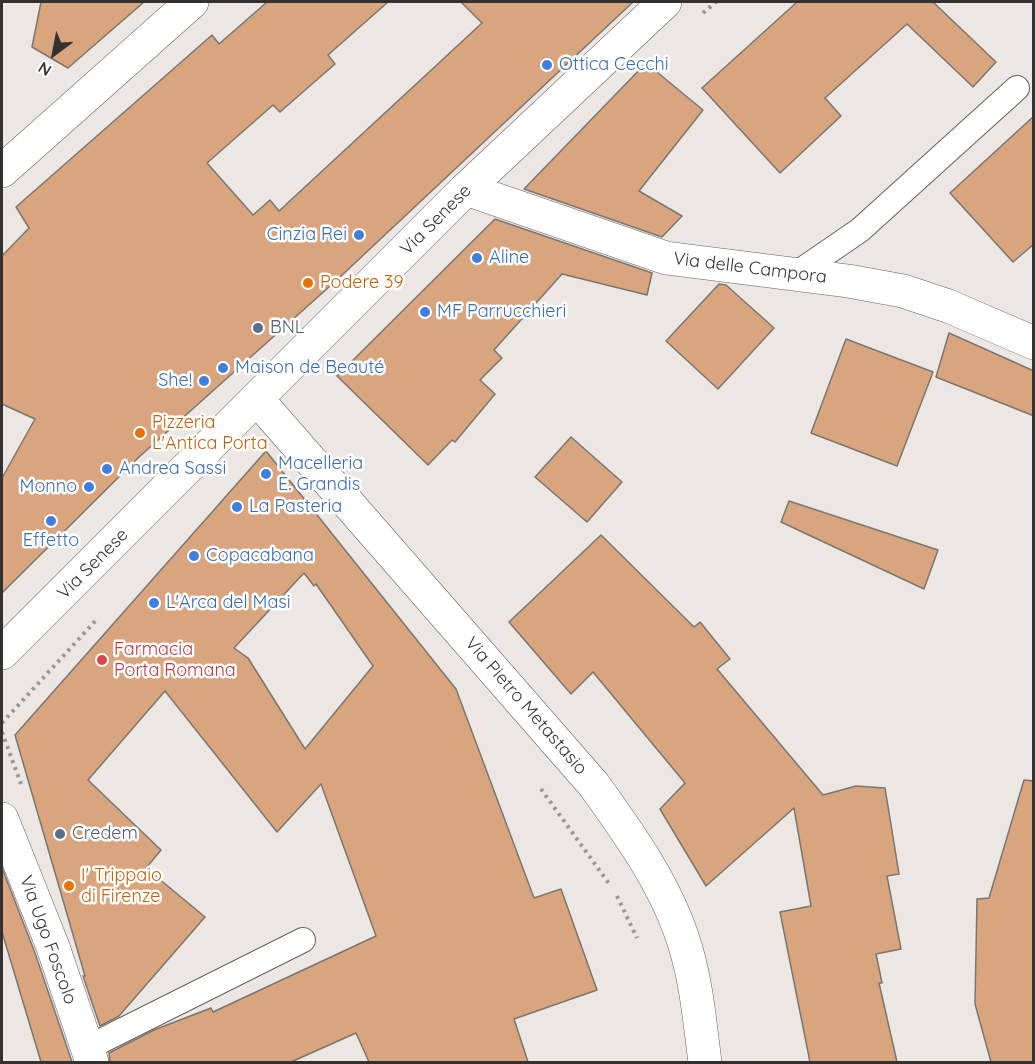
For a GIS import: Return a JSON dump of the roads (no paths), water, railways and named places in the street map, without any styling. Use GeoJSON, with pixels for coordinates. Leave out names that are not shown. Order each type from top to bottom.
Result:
{"type":"FeatureCollection","features":[{"type":"Feature","properties":{"kind":"street"},"geometry":{"type":"LineString","coordinates":[[2,171],[192,2]]}},
{"type":"Feature","properties":{"kind":"street","name":"Via Senese"},"geometry":{"type":"LineString","coordinates":[[4,652],[466,189],[665,2]]}},
{"type":"Feature","properties":{"kind":"street","name":"Via delle Campora"},"geometry":{"type":"LineString","coordinates":[[466,189],[666,258],[796,274],[903,291],[948,306],[1034,343]]}},
{"type":"Feature","properties":{"kind":"street","name":"Via Pietro Metastasio"},"geometry":{"type":"LineString","coordinates":[[256,399],[594,785],[629,833],[653,873],[686,947],[694,981],[705,1062]]}},
{"type":"Feature","properties":{"kind":"street","name":"Via Ugo Foscolo"},"geometry":{"type":"LineString","coordinates":[[2,819],[53,947],[89,1055]]}},
{"type":"Feature","properties":{"kind":"lane"},"geometry":{"type":"LineString","coordinates":[[796,274],[860,230],[1017,88]]}},
{"type":"Feature","properties":{"kind":"lane"},"geometry":{"type":"LineString","coordinates":[[89,1055],[303,940]]}},
{"type":"Feature","properties":{"kind":"place","name":"Ottica Cecchi"},"geometry":{"type":"Point","coordinates":[547,65]}},
{"type":"Feature","properties":{"kind":"place","name":"Cinzia Rei"},"geometry":{"type":"Point","coordinates":[359,235]}},
{"type":"Feature","properties":{"kind":"place","name":"Aline"},"geometry":{"type":"Point","coordinates":[477,258]}},
{"type":"Feature","properties":{"kind":"place","name":"Podere 39"},"geometry":{"type":"Point","coordinates":[308,283]}},
{"type":"Feature","properties":{"kind":"place","name":"MF Parrucchieri"},"geometry":{"type":"Point","coordinates":[425,312]}},
{"type":"Feature","properties":{"kind":"place","name":"BNL"},"geometry":{"type":"Point","coordinates":[258,328]}},
{"type":"Feature","properties":{"kind":"place","name":"Maison de Beauté"},"geometry":{"type":"Point","coordinates":[223,368]}},
{"type":"Feature","properties":{"kind":"place","name":"She!"},"geometry":{"type":"Point","coordinates":[204,381]}},
{"type":"Feature","properties":{"kind":"place","name":"Pizzeria L'Antica Porta"},"geometry":{"type":"Point","coordinates":[140,433]}},
{"type":"Feature","properties":{"kind":"place","name":"Andrea Sassi"},"geometry":{"type":"Point","coordinates":[107,469]}},
{"type":"Feature","properties":{"kind":"place","name":"Macelleria E. Grandis"},"geometry":{"type":"Point","coordinates":[266,474]}},
{"type":"Feature","properties":{"kind":"place","name":"Monno"},"geometry":{"type":"Point","coordinates":[89,487]}},
{"type":"Feature","properties":{"kind":"place","name":"La Pasteria"},"geometry":{"type":"Point","coordinates":[237,507]}},
{"type":"Feature","properties":{"kind":"place","name":"Effetto"},"geometry":{"type":"Point","coordinates":[51,521]}},
{"type":"Feature","properties":{"kind":"place","name":"Copacabana"},"geometry":{"type":"Point","coordinates":[194,556]}},
{"type":"Feature","properties":{"kind":"place","name":"L'Arca del Masi"},"geometry":{"type":"Point","coordinates":[154,603]}},
{"type":"Feature","properties":{"kind":"place","name":"Farmacia Porta Romana"},"geometry":{"type":"Point","coordinates":[102,660]}},
{"type":"Feature","properties":{"kind":"place","name":"Credem"},"geometry":{"type":"Point","coordinates":[60,834]}},
{"type":"Feature","properties":{"kind":"place","name":"I' Trippaio di Firenze"},"geometry":{"type":"Point","coordinates":[69,886]}}]}
